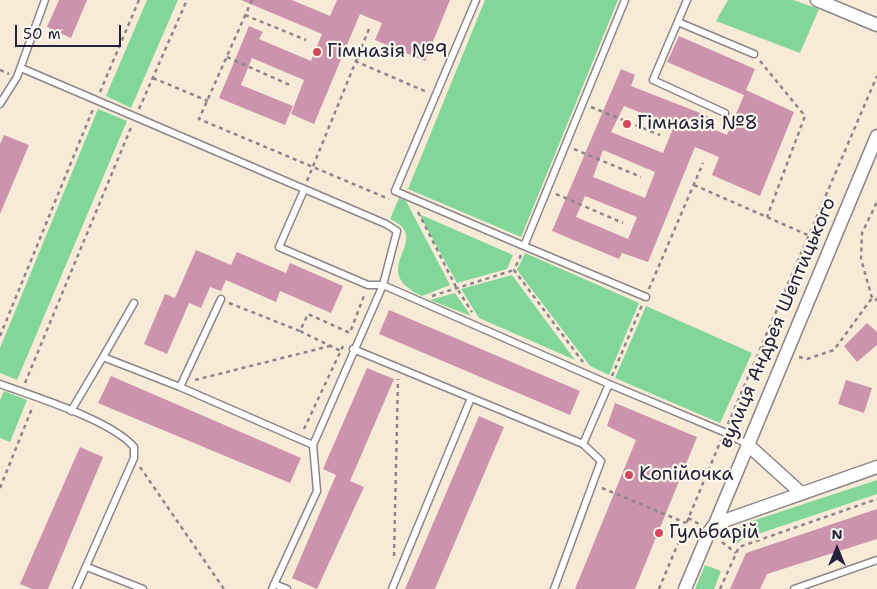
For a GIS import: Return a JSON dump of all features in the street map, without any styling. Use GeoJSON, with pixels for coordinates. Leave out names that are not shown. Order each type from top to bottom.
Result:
{"type":"FeatureCollection","features":[{"type":"Feature","properties":{"kind":"street"},"geometry":{"type":"LineString","coordinates":[[817,0],[877,25]]}},
{"type":"Feature","properties":{"kind":"street","name":"вулиця Андрея Шептицького"},"geometry":{"type":"LineString","coordinates":[[685,589],[709,532],[715,524],[877,136]]}},
{"type":"Feature","properties":{"kind":"street"},"geometry":{"type":"LineString","coordinates":[[747,444],[801,493]]}},
{"type":"Feature","properties":{"kind":"street"},"geometry":{"type":"LineString","coordinates":[[715,524],[877,467]]}},
{"type":"Feature","properties":{"kind":"lane"},"geometry":{"type":"LineString","coordinates":[[0,104],[21,68],[45,0]]}},
{"type":"Feature","properties":{"kind":"lane"},"geometry":{"type":"LineString","coordinates":[[476,0],[396,191],[646,297]]}},
{"type":"Feature","properties":{"kind":"lane"},"geometry":{"type":"LineString","coordinates":[[524,246],[624,0]]}},
{"type":"Feature","properties":{"kind":"lane"},"geometry":{"type":"LineString","coordinates":[[687,0],[653,80],[725,113]]}},
{"type":"Feature","properties":{"kind":"lane"},"geometry":{"type":"LineString","coordinates":[[678,22],[754,54]]}},
{"type":"Feature","properties":{"kind":"lane"},"geometry":{"type":"LineString","coordinates":[[21,68],[386,224],[397,232],[383,285],[312,445],[317,491],[273,586],[287,589]]}},
{"type":"Feature","properties":{"kind":"lane"},"geometry":{"type":"LineString","coordinates":[[304,190],[279,246],[368,285],[383,285],[724,432],[747,444]]}},
{"type":"Feature","properties":{"kind":"lane"},"geometry":{"type":"LineString","coordinates":[[182,385],[221,299]]}},
{"type":"Feature","properties":{"kind":"lane"},"geometry":{"type":"LineString","coordinates":[[71,411],[134,303]]}},
{"type":"Feature","properties":{"kind":"lane"},"geometry":{"type":"LineString","coordinates":[[353,349],[583,444],[600,461],[554,589]]}},
{"type":"Feature","properties":{"kind":"lane"},"geometry":{"type":"LineString","coordinates":[[103,357],[182,385],[312,445]]}},
{"type":"Feature","properties":{"kind":"lane"},"geometry":{"type":"LineString","coordinates":[[0,384],[71,411],[125,436],[134,447],[134,458],[76,589]]}},
{"type":"Feature","properties":{"kind":"lane"},"geometry":{"type":"LineString","coordinates":[[583,444],[609,384]]}},
{"type":"Feature","properties":{"kind":"lane"},"geometry":{"type":"LineString","coordinates":[[392,587],[472,398]]}},
{"type":"Feature","properties":{"kind":"lane"},"geometry":{"type":"LineString","coordinates":[[794,589],[877,560]]}},
{"type":"Feature","properties":{"kind":"lane"},"geometry":{"type":"LineString","coordinates":[[87,567],[144,589]]}},
{"type":"Feature","properties":{"kind":"lane"},"geometry":{"type":"LineString","coordinates":[[806,585],[816,589]]}},
{"type":"Feature","properties":{"kind":"path"},"geometry":{"type":"LineString","coordinates":[[0,336],[139,0]]}},
{"type":"Feature","properties":{"kind":"path"},"geometry":{"type":"LineString","coordinates":[[21,392],[135,118],[187,0]]}},
{"type":"Feature","properties":{"kind":"path"},"geometry":{"type":"LineString","coordinates":[[252,0],[199,119],[313,165],[392,201]]}},
{"type":"Feature","properties":{"kind":"path"},"geometry":{"type":"LineString","coordinates":[[245,15],[306,40]]}},
{"type":"Feature","properties":{"kind":"path"},"geometry":{"type":"LineString","coordinates":[[304,190],[369,29]]}},
{"type":"Feature","properties":{"kind":"path"},"geometry":{"type":"LineString","coordinates":[[754,54],[805,116],[767,217]]}},
{"type":"Feature","properties":{"kind":"path"},"geometry":{"type":"LineString","coordinates":[[227,57],[292,86]]}},
{"type":"Feature","properties":{"kind":"path"},"geometry":{"type":"LineString","coordinates":[[355,61],[436,96]]}},
{"type":"Feature","properties":{"kind":"path"},"geometry":{"type":"LineString","coordinates":[[659,589],[724,432],[810,236],[877,76]]}},
{"type":"Feature","properties":{"kind":"path"},"geometry":{"type":"LineString","coordinates":[[152,78],[208,101]]}},
{"type":"Feature","properties":{"kind":"path"},"geometry":{"type":"LineString","coordinates":[[583,104],[660,135]]}},
{"type":"Feature","properties":{"kind":"path"},"geometry":{"type":"LineString","coordinates":[[566,145],[641,177]]}},
{"type":"Feature","properties":{"kind":"path"},"geometry":{"type":"LineString","coordinates":[[609,384],[702,163]]}},
{"type":"Feature","properties":{"kind":"path"},"geometry":{"type":"LineString","coordinates":[[694,185],[810,236]]}},
{"type":"Feature","properties":{"kind":"path"},"geometry":{"type":"LineString","coordinates":[[548,190],[623,223]]}},
{"type":"Feature","properties":{"kind":"path"},"geometry":{"type":"LineString","coordinates":[[410,198],[456,287],[483,328]]}},
{"type":"Feature","properties":{"kind":"path"},"geometry":{"type":"LineString","coordinates":[[872,298],[861,259],[862,233],[877,202]]}},
{"type":"Feature","properties":{"kind":"path"},"geometry":{"type":"LineString","coordinates":[[514,270],[524,246]]}},
{"type":"Feature","properties":{"kind":"path"},"geometry":{"type":"LineString","coordinates":[[418,301],[456,287],[514,270]]}},
{"type":"Feature","properties":{"kind":"path"},"geometry":{"type":"LineString","coordinates":[[514,270],[594,376]]}},
{"type":"Feature","properties":{"kind":"path"},"geometry":{"type":"LineString","coordinates":[[300,331],[308,314],[350,333],[368,285]]}},
{"type":"Feature","properties":{"kind":"path"},"geometry":{"type":"LineString","coordinates":[[872,298],[877,300]]}},
{"type":"Feature","properties":{"kind":"path"},"geometry":{"type":"LineString","coordinates":[[794,362],[796,356],[807,359],[834,350],[872,298]]}},
{"type":"Feature","properties":{"kind":"path"},"geometry":{"type":"LineString","coordinates":[[221,299],[300,331],[341,351]]}},
{"type":"Feature","properties":{"kind":"path"},"geometry":{"type":"LineString","coordinates":[[302,432],[345,342]]}},
{"type":"Feature","properties":{"kind":"path"},"geometry":{"type":"LineString","coordinates":[[182,385],[334,346]]}},
{"type":"Feature","properties":{"kind":"path"},"geometry":{"type":"LineString","coordinates":[[762,346],[772,352]]}},
{"type":"Feature","properties":{"kind":"path"},"geometry":{"type":"LineString","coordinates":[[392,587],[398,368]]}},
{"type":"Feature","properties":{"kind":"path"},"geometry":{"type":"LineString","coordinates":[[0,488],[36,397]]}},
{"type":"Feature","properties":{"kind":"path"},"geometry":{"type":"LineString","coordinates":[[134,458],[224,589]]}},
{"type":"Feature","properties":{"kind":"path"},"geometry":{"type":"LineString","coordinates":[[592,485],[686,523]]}},
{"type":"Feature","properties":{"kind":"path"},"geometry":{"type":"LineString","coordinates":[[720,589],[739,547],[877,499]]}},
{"type":"Feature","properties":{"kind":"path"},"geometry":{"type":"LineString","coordinates":[[688,518],[699,524]]}},
{"type":"Feature","properties":{"kind":"path"},"geometry":{"type":"LineString","coordinates":[[722,542],[736,553]]}},
{"type":"Feature","properties":{"kind":"green space"},"geometry":{"type":"Polygon","coordinates":[[[147,0],[178,0],[131,108],[106,96],[147,0]]]}},
{"type":"Feature","properties":{"kind":"green space"},"geometry":{"type":"Polygon","coordinates":[[[485,0],[618,0],[521,237],[408,189],[485,0]]]}},
{"type":"Feature","properties":{"kind":"green space"},"geometry":{"type":"Polygon","coordinates":[[[728,0],[793,0],[819,9],[800,53],[716,21],[728,0]]]}},
{"type":"Feature","properties":{"kind":"green space"},"geometry":{"type":"Polygon","coordinates":[[[98,109],[127,121],[17,380],[0,373],[0,348],[98,109]]]}},
{"type":"Feature","properties":{"kind":"green space"},"geometry":{"type":"Polygon","coordinates":[[[399,198],[406,201],[450,285],[422,296],[406,286],[399,276],[399,265],[406,236],[402,227],[390,219],[399,198]]]}},
{"type":"Feature","properties":{"kind":"green space"},"geometry":{"type":"Polygon","coordinates":[[[419,214],[513,255],[507,269],[457,283],[419,214]]]}},
{"type":"Feature","properties":{"kind":"green space"},"geometry":{"type":"Polygon","coordinates":[[[525,253],[639,303],[609,375],[590,366],[517,270],[525,253]]]}},
{"type":"Feature","properties":{"kind":"green space"},"geometry":{"type":"Polygon","coordinates":[[[512,275],[575,360],[479,318],[461,289],[512,275]]]}},
{"type":"Feature","properties":{"kind":"green space"},"geometry":{"type":"Polygon","coordinates":[[[455,293],[471,316],[430,300],[455,293]]]}},
{"type":"Feature","properties":{"kind":"green space"},"geometry":{"type":"Polygon","coordinates":[[[646,306],[752,353],[720,423],[615,378],[646,306]]]}},
{"type":"Feature","properties":{"kind":"green space"},"geometry":{"type":"Polygon","coordinates":[[[4,391],[27,400],[10,442],[0,438],[0,400],[4,391]]]}},
{"type":"Feature","properties":{"kind":"green space"},"geometry":{"type":"Polygon","coordinates":[[[877,480],[877,494],[743,539],[735,545],[726,537],[746,523],[877,480]]]}},
{"type":"Feature","properties":{"kind":"green space"},"geometry":{"type":"Polygon","coordinates":[[[705,565],[721,571],[714,589],[695,589],[705,565]]]}},
{"type":"Feature","properties":{"kind":"building"},"geometry":{"type":"Polygon","coordinates":[[[59,0],[87,0],[71,38],[47,27],[59,0]]]}},
{"type":"Feature","properties":{"kind":"building"},"geometry":{"type":"Polygon","coordinates":[[[241,0],[292,0],[330,16],[337,0],[450,0],[425,61],[375,40],[382,23],[360,14],[314,124],[291,114],[304,80],[252,58],[241,85],[293,106],[285,125],[219,98],[249,26],[263,32],[259,39],[311,61],[322,34],[241,0]]]}},
{"type":"Feature","properties":{"kind":"building"},"geometry":{"type":"Polygon","coordinates":[[[679,36],[755,69],[746,90],[794,112],[760,196],[712,175],[719,157],[695,147],[648,262],[622,253],[619,259],[552,231],[621,69],[635,75],[631,86],[708,116],[704,125],[727,135],[744,95],[667,62],[679,36]],[[624,106],[611,132],[663,153],[674,126],[624,106]],[[603,150],[593,177],[645,198],[655,172],[603,150]],[[585,196],[576,217],[628,239],[637,217],[585,196]]]}},
{"type":"Feature","properties":{"kind":"building"},"geometry":{"type":"Polygon","coordinates":[[[4,135],[29,145],[0,214],[0,144],[4,135]]]}},
{"type":"Feature","properties":{"kind":"building"},"geometry":{"type":"Polygon","coordinates":[[[196,250],[231,265],[237,252],[286,273],[290,263],[343,286],[331,313],[280,291],[276,302],[226,280],[221,291],[210,287],[201,308],[189,303],[167,354],[144,344],[165,294],[175,298],[196,250]]]}},
{"type":"Feature","properties":{"kind":"building"},"geometry":{"type":"Polygon","coordinates":[[[389,310],[580,391],[570,415],[379,334],[389,310]]]}},
{"type":"Feature","properties":{"kind":"building"},"geometry":{"type":"Polygon","coordinates":[[[867,323],[877,332],[877,345],[857,362],[844,346],[867,323]]]}},
{"type":"Feature","properties":{"kind":"building"},"geometry":{"type":"Polygon","coordinates":[[[367,368],[394,379],[350,481],[364,487],[317,589],[292,578],[336,475],[323,469],[367,368]]]}},
{"type":"Feature","properties":{"kind":"building"},"geometry":{"type":"Polygon","coordinates":[[[111,376],[301,458],[290,483],[98,403],[111,376]]]}},
{"type":"Feature","properties":{"kind":"building"},"geometry":{"type":"Polygon","coordinates":[[[846,380],[872,388],[864,413],[838,404],[846,380]]]}},
{"type":"Feature","properties":{"kind":"building"},"geometry":{"type":"Polygon","coordinates":[[[615,403],[697,437],[635,589],[575,589],[636,440],[607,426],[615,403]]]}},
{"type":"Feature","properties":{"kind":"building"},"geometry":{"type":"Polygon","coordinates":[[[479,416],[504,427],[435,589],[405,589],[479,416]]]}},
{"type":"Feature","properties":{"kind":"building"},"geometry":{"type":"Polygon","coordinates":[[[80,447],[103,457],[48,589],[32,589],[20,584],[80,447]]]}},
{"type":"Feature","properties":{"kind":"building"},"geometry":{"type":"Polygon","coordinates":[[[877,509],[877,539],[767,574],[760,589],[730,589],[746,553],[877,509]]]}},
{"type":"Feature","properties":{"kind":"place","name":"Гімназія №9"},"geometry":{"type":"Point","coordinates":[317,52]}},
{"type":"Feature","properties":{"kind":"place","name":"Гімназія №8"},"geometry":{"type":"Point","coordinates":[627,124]}},
{"type":"Feature","properties":{"kind":"place","name":"Копійочка"},"geometry":{"type":"Point","coordinates":[629,475]}},
{"type":"Feature","properties":{"kind":"place","name":"Гульбарій"},"geometry":{"type":"Point","coordinates":[659,533]}}]}
